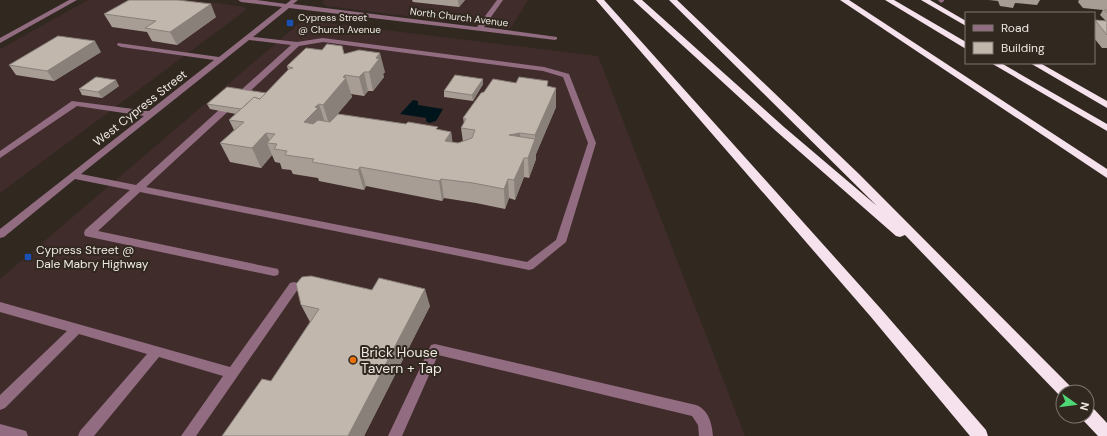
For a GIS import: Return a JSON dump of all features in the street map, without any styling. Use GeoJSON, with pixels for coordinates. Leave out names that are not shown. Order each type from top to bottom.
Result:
{"type":"FeatureCollection","features":[{"type":"Feature","properties":{"kind":"highway"},"geometry":{"type":"LineString","coordinates":[[600,0],[876,313],[980,436]]}},
{"type":"Feature","properties":{"kind":"highway"},"geometry":{"type":"LineString","coordinates":[[637,0],[855,195],[955,279]]}},
{"type":"Feature","properties":{"kind":"highway"},"geometry":{"type":"LineString","coordinates":[[673,0],[855,177],[1058,384]]}},
{"type":"Feature","properties":{"kind":"highway"},"geometry":{"type":"LineString","coordinates":[[844,0],[1107,174]]}},
{"type":"Feature","properties":{"kind":"highway"},"geometry":{"type":"LineString","coordinates":[[889,0],[965,45]]}},
{"type":"Feature","properties":{"kind":"highway"},"geometry":{"type":"LineString","coordinates":[[925,0],[965,23]]}},
{"type":"Feature","properties":{"kind":"highway"},"geometry":{"type":"LineString","coordinates":[[997,64],[1107,128]]}},
{"type":"Feature","properties":{"kind":"highway"},"geometry":{"type":"LineString","coordinates":[[1036,64],[1107,105]]}},
{"type":"Feature","properties":{"kind":"highway"},"geometry":{"type":"LineString","coordinates":[[1095,421],[1107,434]]}},
{"type":"Feature","properties":{"kind":"street"},"geometry":{"type":"LineString","coordinates":[[0,41],[74,0]]}},
{"type":"Feature","properties":{"kind":"street","name":"North Church Avenue"},"geometry":{"type":"LineString","coordinates":[[241,0],[555,38]]}},
{"type":"Feature","properties":{"kind":"street","name":"West Cypress Street"},"geometry":{"type":"LineString","coordinates":[[0,234],[295,0]]}},
{"type":"Feature","properties":{"kind":"street"},"geometry":{"type":"LineString","coordinates":[[479,29],[500,0]]}},
{"type":"Feature","properties":{"kind":"street"},"geometry":{"type":"LineString","coordinates":[[74,176],[529,266],[561,242],[592,143],[566,76],[544,69],[323,40],[297,44],[248,38]]}},
{"type":"Feature","properties":{"kind":"street"},"geometry":{"type":"LineString","coordinates":[[274,272],[88,233],[297,44]]}},
{"type":"Feature","properties":{"kind":"street"},"geometry":{"type":"LineString","coordinates":[[121,45],[221,59]]}},
{"type":"Feature","properties":{"kind":"street"},"geometry":{"type":"LineString","coordinates":[[0,155],[75,103],[150,114]]}},
{"type":"Feature","properties":{"kind":"street"},"geometry":{"type":"LineString","coordinates":[[188,436],[294,286]]}},
{"type":"Feature","properties":{"kind":"street"},"geometry":{"type":"LineString","coordinates":[[0,307],[233,373]]}},
{"type":"Feature","properties":{"kind":"street"},"geometry":{"type":"LineString","coordinates":[[0,404],[77,329]]}},
{"type":"Feature","properties":{"kind":"street"},"geometry":{"type":"LineString","coordinates":[[395,436],[435,349],[696,411],[705,423],[706,436]]}},
{"type":"Feature","properties":{"kind":"street"},"geometry":{"type":"LineString","coordinates":[[85,436],[157,352]]}},
{"type":"Feature","properties":{"kind":"street"},"geometry":{"type":"LineString","coordinates":[[0,430],[21,436]]}},
{"type":"Feature","properties":{"kind":"shaded area"},"geometry":{"type":"Polygon","coordinates":[[[88,0],[195,0],[244,7],[246,10],[0,193],[0,49],[88,0]]]}},
{"type":"Feature","properties":{"kind":"shaded area"},"geometry":{"type":"Polygon","coordinates":[[[325,0],[528,0],[510,29],[326,6],[322,3],[325,0]]]}},
{"type":"Feature","properties":{"kind":"shaded area"},"geometry":{"type":"Polygon","coordinates":[[[303,20],[598,56],[745,436],[0,436],[0,279],[303,20]]]}},
{"type":"Feature","properties":{"kind":"water"},"geometry":{"type":"Polygon","coordinates":[[[413,100],[418,101],[418,105],[443,109],[436,121],[429,123],[426,121],[426,118],[400,114],[413,100]]]}},
{"type":"Feature","properties":{"kind":"building"},"geometry":{"type":"Polygon","coordinates":[[[129,0],[178,0],[211,4],[170,32],[145,28],[156,21],[104,14],[129,0]]]}},
{"type":"Feature","properties":{"kind":"building"},"geometry":{"type":"Polygon","coordinates":[[[1095,20],[1107,21],[1107,35],[1095,20]]]}},
{"type":"Feature","properties":{"kind":"building"},"geometry":{"type":"Polygon","coordinates":[[[58,36],[95,41],[47,71],[9,65],[58,36]]]}},
{"type":"Feature","properties":{"kind":"building"},"geometry":{"type":"Polygon","coordinates":[[[327,44],[342,46],[344,54],[359,50],[380,53],[376,58],[379,59],[369,72],[364,72],[359,77],[345,75],[343,77],[346,78],[323,105],[319,104],[315,107],[318,108],[304,122],[313,124],[318,120],[330,122],[338,114],[406,124],[408,122],[438,127],[436,129],[451,132],[445,141],[458,143],[472,138],[475,130],[461,128],[466,119],[463,118],[493,79],[516,83],[519,77],[548,81],[547,86],[556,88],[535,135],[520,133],[509,135],[535,139],[528,158],[524,158],[514,180],[508,179],[504,189],[441,179],[439,181],[360,167],[358,170],[312,162],[314,159],[285,155],[287,151],[274,149],[277,144],[267,143],[275,134],[266,133],[252,148],[220,143],[244,122],[229,120],[254,97],[260,99],[289,69],[293,68],[287,66],[306,48],[322,50],[327,44]]]}},
{"type":"Feature","properties":{"kind":"building"},"geometry":{"type":"Polygon","coordinates":[[[455,75],[483,79],[472,95],[444,91],[455,75]]]}},
{"type":"Feature","properties":{"kind":"building"},"geometry":{"type":"Polygon","coordinates":[[[96,77],[116,80],[98,92],[79,89],[96,77]]]}},
{"type":"Feature","properties":{"kind":"building"},"geometry":{"type":"Polygon","coordinates":[[[227,87],[266,93],[260,99],[254,97],[241,109],[207,104],[227,87]]]}},
{"type":"Feature","properties":{"kind":"building","name":"Brick House Tavern + Tap"},"geometry":{"type":"Polygon","coordinates":[[[311,276],[372,290],[379,278],[425,289],[348,436],[222,436],[262,379],[271,381],[319,309],[301,305],[296,284],[302,277],[311,276]]]}},
{"type":"Feature","properties":{"kind":"place","name":"Cypress Street @ Church Avenue"},"geometry":{"type":"Point","coordinates":[290,23]}},
{"type":"Feature","properties":{"kind":"place","name":"Cypress Street @ Dale Mabry Highway"},"geometry":{"type":"Point","coordinates":[28,257]}},
{"type":"Feature","properties":{"kind":"place","name":"Brick House Tavern + Tap"},"geometry":{"type":"Point","coordinates":[353,360]}}]}
